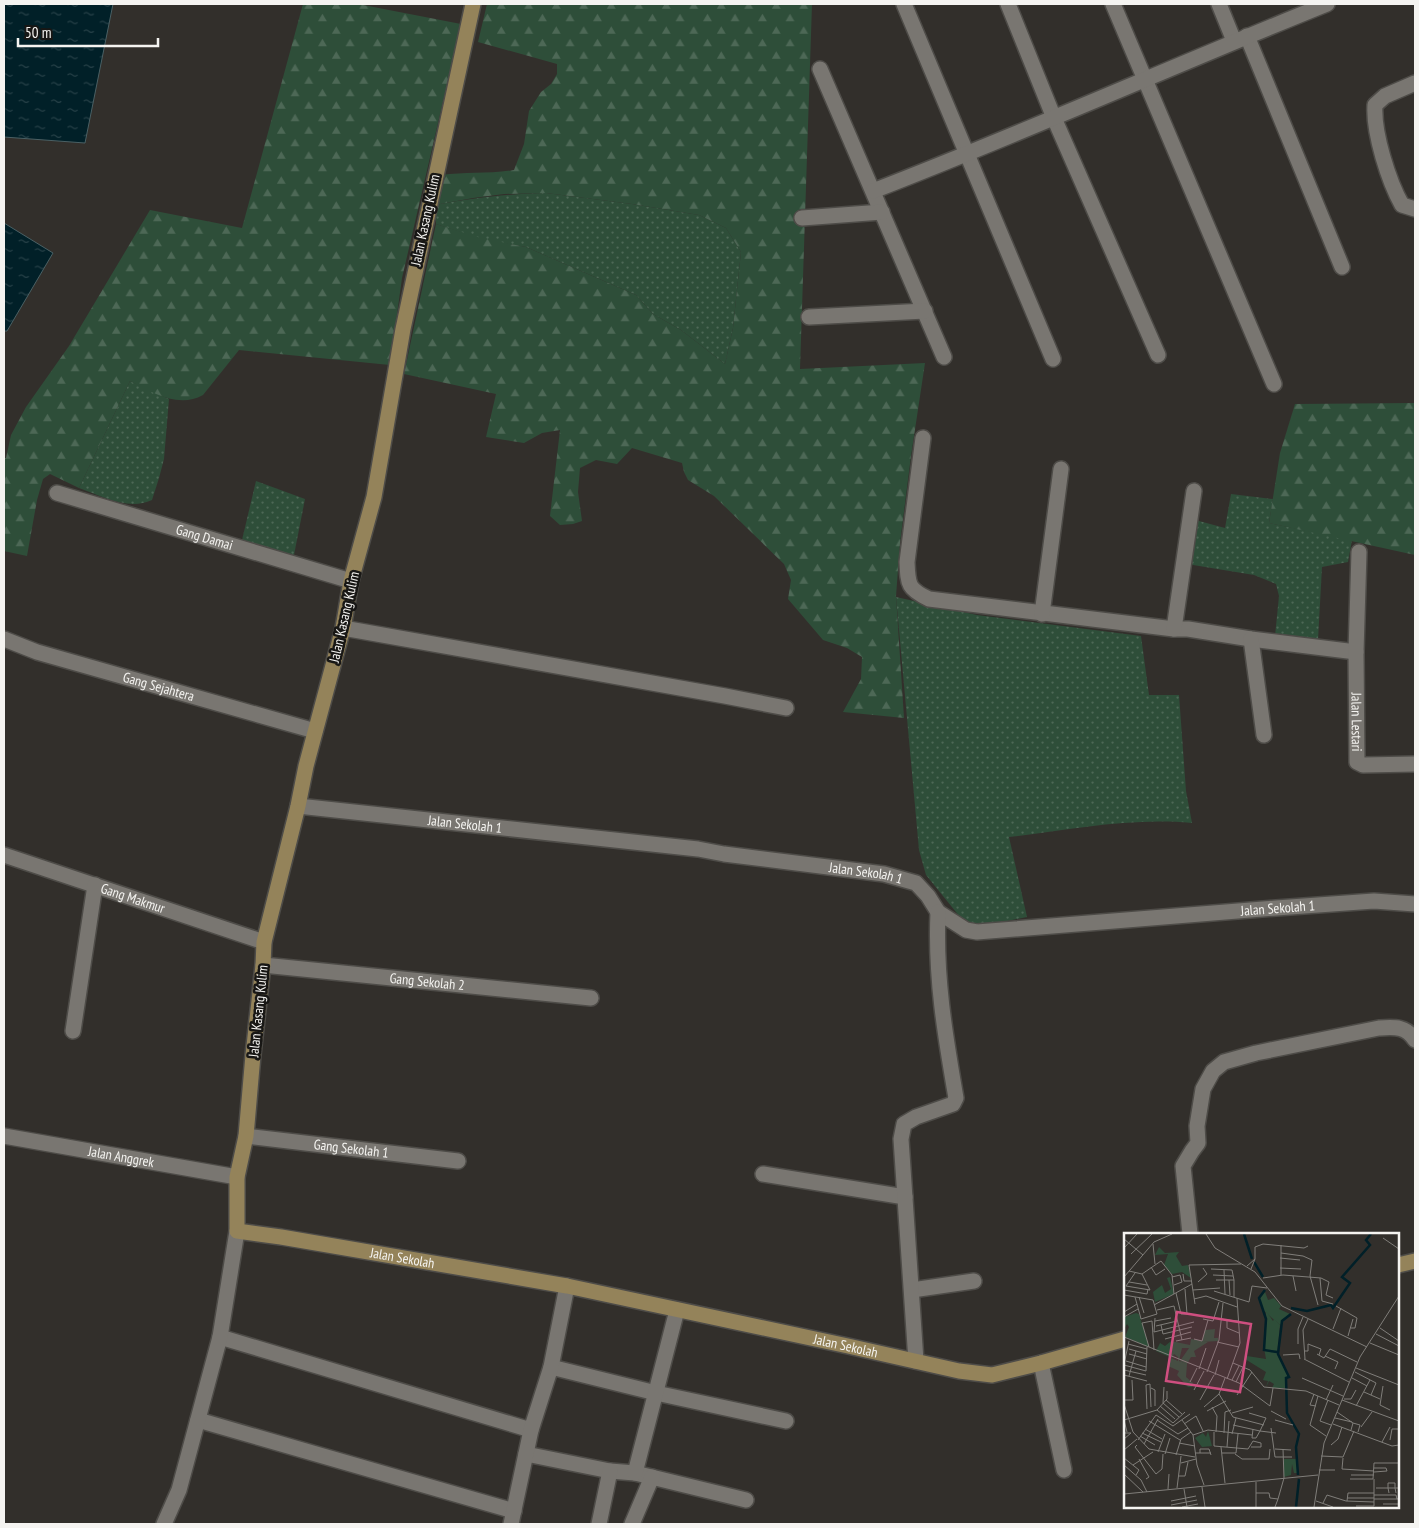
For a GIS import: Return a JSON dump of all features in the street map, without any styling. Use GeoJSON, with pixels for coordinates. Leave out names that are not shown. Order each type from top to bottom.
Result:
{"type":"FeatureCollection","features":[{"type":"Feature","properties":{"kind":"street","name":"Jalan Kasang Kulim"},"geometry":{"type":"LineString","coordinates":[[237,1231],[237,1177],[246,1136],[264,942],[315,730],[344,628],[351,581],[374,497],[403,329],[473,4]]}},
{"type":"Feature","properties":{"kind":"street"},"geometry":{"type":"LineString","coordinates":[[904,4],[1053,359]]}},
{"type":"Feature","properties":{"kind":"street"},"geometry":{"type":"LineString","coordinates":[[1008,4],[1054,118],[1158,355]]}},
{"type":"Feature","properties":{"kind":"street"},"geometry":{"type":"LineString","coordinates":[[1113,4],[1274,384]]}},
{"type":"Feature","properties":{"kind":"street"},"geometry":{"type":"LineString","coordinates":[[1219,4],[1240,38],[1342,267]]}},
{"type":"Feature","properties":{"kind":"street"},"geometry":{"type":"LineString","coordinates":[[873,191],[967,155],[1240,38],[1327,4]]}},
{"type":"Feature","properties":{"kind":"street"},"geometry":{"type":"LineString","coordinates":[[820,69],[944,357]]}},
{"type":"Feature","properties":{"kind":"street"},"geometry":{"type":"LineString","coordinates":[[1415,83],[1385,96],[1375,105],[1374,118],[1377,136],[1396,194],[1402,205],[1415,209]]}},
{"type":"Feature","properties":{"kind":"street"},"geometry":{"type":"LineString","coordinates":[[802,218],[882,212]]}},
{"type":"Feature","properties":{"kind":"street"},"geometry":{"type":"LineString","coordinates":[[809,317],[925,311]]}},
{"type":"Feature","properties":{"kind":"street"},"geometry":{"type":"LineString","coordinates":[[923,438],[907,562],[908,581],[915,592],[929,598],[1042,614],[1188,629],[1356,652],[1359,552]]}},
{"type":"Feature","properties":{"kind":"street"},"geometry":{"type":"LineString","coordinates":[[1042,614],[1061,470]]}},
{"type":"Feature","properties":{"kind":"street"},"geometry":{"type":"LineString","coordinates":[[1174,629],[1194,491]]}},
{"type":"Feature","properties":{"kind":"street","name":"Gang Damai"},"geometry":{"type":"LineString","coordinates":[[57,493],[351,581]]}},
{"type":"Feature","properties":{"kind":"street"},"geometry":{"type":"LineString","coordinates":[[344,628],[786,708]]}},
{"type":"Feature","properties":{"kind":"street","name":"Gang Sejahtera"},"geometry":{"type":"LineString","coordinates":[[4,639],[37,652],[315,730]]}},
{"type":"Feature","properties":{"kind":"street"},"geometry":{"type":"LineString","coordinates":[[1251,639],[1264,735]]}},
{"type":"Feature","properties":{"kind":"street","name":"Jalan Lestari"},"geometry":{"type":"LineString","coordinates":[[1356,652],[1357,762],[1364,765],[1415,764]]}},
{"type":"Feature","properties":{"kind":"street","name":"Jalan Sekolah 1"},"geometry":{"type":"LineString","coordinates":[[298,806],[698,849],[884,874],[916,883],[928,896],[938,912],[966,930],[977,932],[1374,901],[1415,904]]}},
{"type":"Feature","properties":{"kind":"street","name":"Gang Makmur"},"geometry":{"type":"LineString","coordinates":[[4,854],[264,942]]}},
{"type":"Feature","properties":{"kind":"street"},"geometry":{"type":"LineString","coordinates":[[73,1031],[95,885]]}},
{"type":"Feature","properties":{"kind":"street"},"geometry":{"type":"LineString","coordinates":[[916,1361],[901,1139],[904,1124],[916,1117],[953,1104],[956,1098],[948,1059],[939,989],[938,912]]}},
{"type":"Feature","properties":{"kind":"street","name":"Gang Sekolah 2"},"geometry":{"type":"LineString","coordinates":[[263,965],[591,998]]}},
{"type":"Feature","properties":{"kind":"street"},"geometry":{"type":"LineString","coordinates":[[1190,1233],[1184,1166],[1198,1143],[1197,1126],[1203,1089],[1213,1071],[1224,1062],[1256,1053],[1379,1028],[1395,1027],[1410,1032],[1415,1040]]}},
{"type":"Feature","properties":{"kind":"street","name":"Jalan Anggrek"},"geometry":{"type":"LineString","coordinates":[[4,1136],[237,1177]]}},
{"type":"Feature","properties":{"kind":"street","name":"Gang Sekolah 1"},"geometry":{"type":"LineString","coordinates":[[246,1136],[458,1160]]}},
{"type":"Feature","properties":{"kind":"street"},"geometry":{"type":"LineString","coordinates":[[764,1174],[905,1197]]}},
{"type":"Feature","properties":{"kind":"street"},"geometry":{"type":"LineString","coordinates":[[164,1524],[179,1490],[220,1337],[237,1231]]}},
{"type":"Feature","properties":{"kind":"street","name":"Jalan Sekolah"},"geometry":{"type":"LineString","coordinates":[[237,1231],[566,1286],[959,1371],[992,1375],[1040,1364],[1124,1339]]}},
{"type":"Feature","properties":{"kind":"street"},"geometry":{"type":"LineString","coordinates":[[1399,1265],[1415,1261]]}},
{"type":"Feature","properties":{"kind":"street"},"geometry":{"type":"LineString","coordinates":[[912,1290],[974,1281]]}},
{"type":"Feature","properties":{"kind":"street"},"geometry":{"type":"LineString","coordinates":[[198,1420],[513,1518],[531,1430],[551,1367],[566,1286]]}},
{"type":"Feature","properties":{"kind":"street"},"geometry":{"type":"LineString","coordinates":[[635,1473],[677,1310]]}},
{"type":"Feature","properties":{"kind":"street"},"geometry":{"type":"LineString","coordinates":[[220,1337],[531,1430]]}},
{"type":"Feature","properties":{"kind":"street"},"geometry":{"type":"LineString","coordinates":[[1040,1364],[1064,1470]]}},
{"type":"Feature","properties":{"kind":"street"},"geometry":{"type":"LineString","coordinates":[[551,1367],[656,1393],[786,1421]]}},
{"type":"Feature","properties":{"kind":"street"},"geometry":{"type":"LineString","coordinates":[[526,1454],[610,1471],[635,1473],[746,1500]]}},
{"type":"Feature","properties":{"kind":"street"},"geometry":{"type":"LineString","coordinates":[[599,1524],[610,1471]]}},
{"type":"Feature","properties":{"kind":"street"},"geometry":{"type":"LineString","coordinates":[[632,1524],[652,1477]]}},
{"type":"Feature","properties":{"kind":"green space"},"geometry":{"type":"Polygon","coordinates":[[[303,4],[358,4],[461,24],[402,278],[390,365],[239,350],[203,395],[194,399],[175,400],[156,394],[130,381],[79,488],[50,474],[43,479],[37,500],[27,556],[4,551],[4,458],[6,458],[11,435],[26,407],[69,346],[150,210],[242,228],[303,4]]]}},
{"type":"Feature","properties":{"kind":"green space"},"geometry":{"type":"Polygon","coordinates":[[[487,4],[812,4],[800,369],[925,363],[900,543],[896,596],[904,718],[843,712],[861,679],[862,657],[847,648],[823,640],[788,599],[791,580],[784,564],[714,496],[688,480],[682,463],[632,448],[617,464],[596,460],[580,468],[578,492],[582,521],[560,525],[550,516],[560,430],[542,433],[524,443],[486,437],[496,394],[404,374],[436,224],[481,238],[526,247],[636,295],[653,314],[681,330],[725,364],[733,328],[741,252],[726,228],[699,215],[546,193],[504,194],[435,205],[441,175],[514,170],[524,144],[529,111],[541,92],[551,84],[557,74],[557,64],[478,42],[487,4]]]}},
{"type":"Feature","properties":{"kind":"green space"},"geometry":{"type":"Polygon","coordinates":[[[546,193],[699,215],[726,228],[741,252],[733,328],[725,364],[681,330],[653,314],[636,295],[526,247],[481,239],[436,224],[435,205],[517,194],[546,193]]]}},
{"type":"Feature","properties":{"kind":"green space"},"geometry":{"type":"Polygon","coordinates":[[[130,381],[169,399],[164,459],[152,500],[134,504],[115,501],[79,488],[130,381]]]}},
{"type":"Feature","properties":{"kind":"green space"},"geometry":{"type":"Polygon","coordinates":[[[1415,403],[1415,555],[1269,523],[1280,453],[1295,404],[1415,403]]]}},
{"type":"Feature","properties":{"kind":"green space"},"geometry":{"type":"Polygon","coordinates":[[[256,481],[305,499],[293,560],[242,540],[256,481]]]}},
{"type":"Feature","properties":{"kind":"green space"},"geometry":{"type":"Polygon","coordinates":[[[1231,494],[1273,499],[1269,523],[1352,540],[1348,562],[1322,567],[1318,640],[1275,636],[1279,596],[1276,584],[1254,575],[1187,564],[1194,518],[1225,528],[1231,494]]]}},
{"type":"Feature","properties":{"kind":"green space"},"geometry":{"type":"Polygon","coordinates":[[[896,597],[977,615],[1141,636],[1149,695],[1179,695],[1186,791],[1192,823],[1123,823],[1009,837],[1027,917],[988,925],[975,925],[960,917],[926,875],[919,850],[896,597]]]}},
{"type":"Feature","properties":{"kind":"water"},"geometry":{"type":"Polygon","coordinates":[[[4,4],[113,4],[85,143],[4,137],[4,4]]]}},
{"type":"Feature","properties":{"kind":"water"},"geometry":{"type":"Polygon","coordinates":[[[4,223],[53,253],[7,331],[4,331],[4,223]]]}}]}
